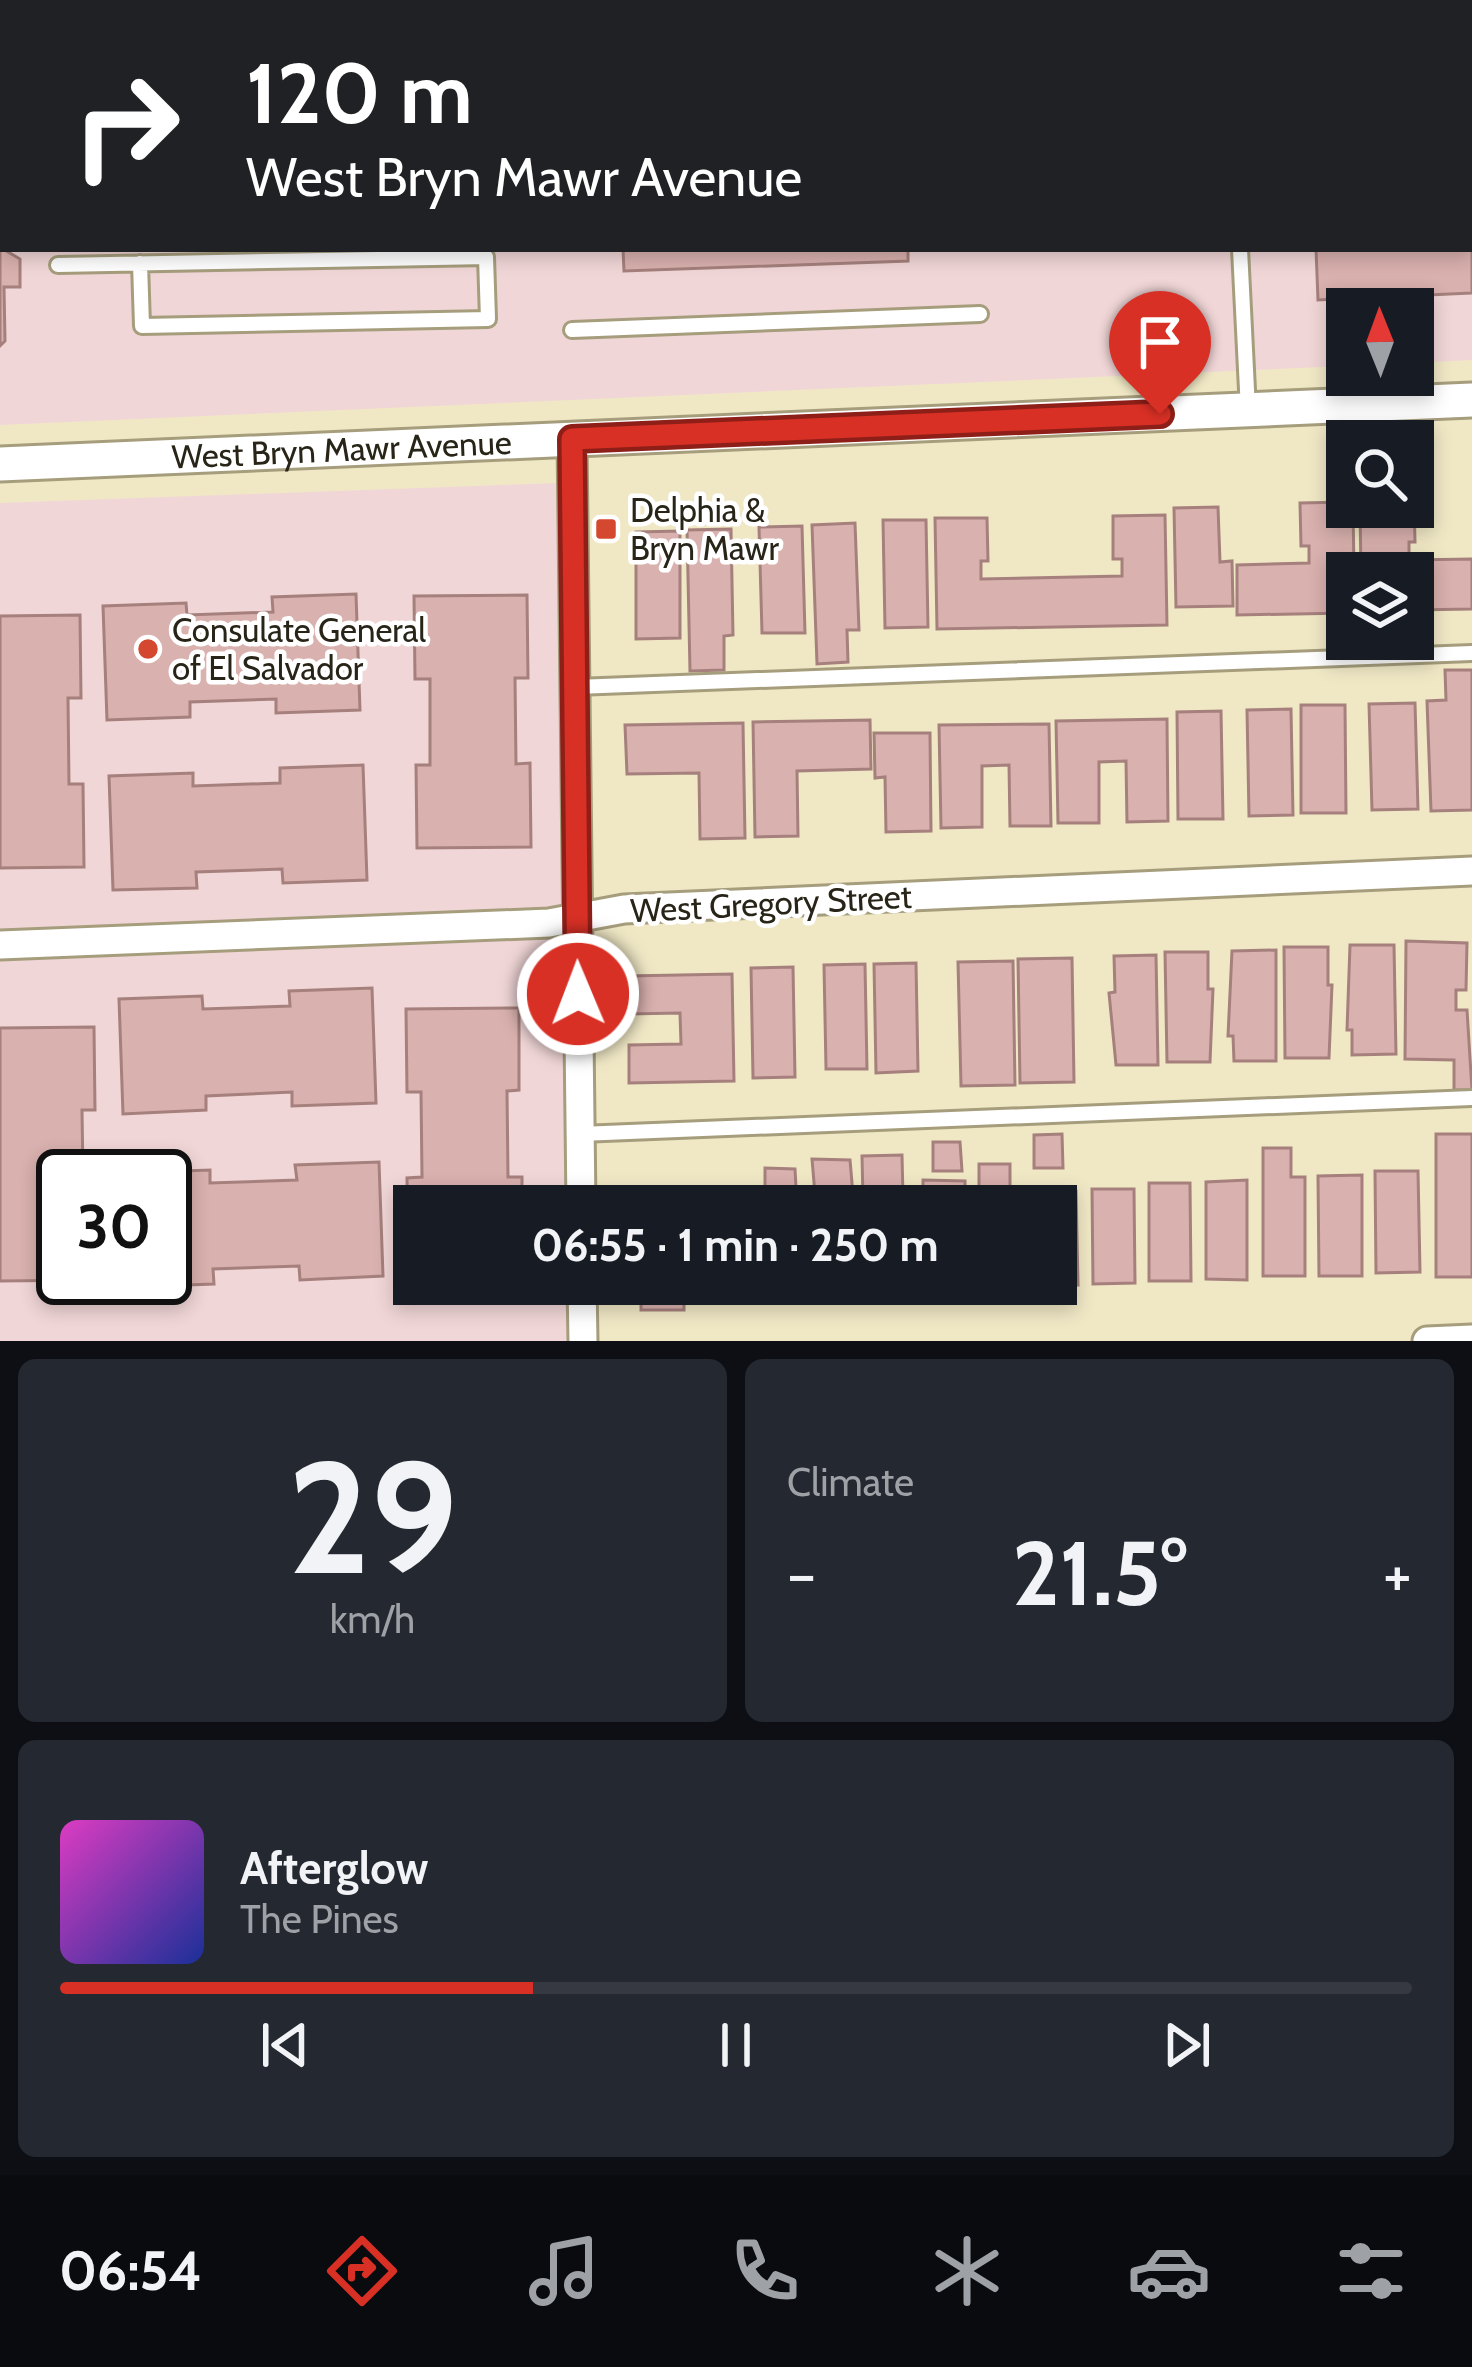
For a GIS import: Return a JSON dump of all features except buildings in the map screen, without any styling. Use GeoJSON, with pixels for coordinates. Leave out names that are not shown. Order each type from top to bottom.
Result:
{"type":"FeatureCollection","features":[{"type":"Feature","properties":{"kind":"street","name":"West Bryn Mawr Avenue"},"geometry":{"type":"LineString","coordinates":[[0,464],[1472,400]]}},
{"type":"Feature","properties":{"kind":"street"},"geometry":{"type":"LineString","coordinates":[[572,439],[581,1185]]}},
{"type":"Feature","properties":{"kind":"street","name":"West Gregory Street"},"geometry":{"type":"LineString","coordinates":[[0,945],[549,923],[624,909],[1472,871]]}},
{"type":"Feature","properties":{"kind":"street"},"geometry":{"type":"LineString","coordinates":[[582,1305],[583,1341]]}},
{"type":"Feature","properties":{"kind":"street"},"geometry":{"type":"LineString","coordinates":[[1427,1341],[1472,1339]]}},
{"type":"Feature","properties":{"kind":"lane"},"geometry":{"type":"LineString","coordinates":[[1240,252],[1248,410]]}},
{"type":"Feature","properties":{"kind":"lane"},"geometry":{"type":"LineString","coordinates":[[58,265],[140,263],[486,257],[488,319],[142,326],[140,263]]}},
{"type":"Feature","properties":{"kind":"lane"},"geometry":{"type":"LineString","coordinates":[[572,330],[980,314]]}},
{"type":"Feature","properties":{"kind":"lane"},"geometry":{"type":"LineString","coordinates":[[576,687],[1472,653]]}},
{"type":"Feature","properties":{"kind":"lane"},"geometry":{"type":"LineString","coordinates":[[580,1134],[1472,1098]]}},
{"type":"Feature","properties":{"kind":"shaded area"},"geometry":{"type":"Polygon","coordinates":[[[0,252],[1472,252],[1472,360],[1434,362],[1434,288],[1326,288],[1326,367],[0,425],[0,252]]]}},
{"type":"Feature","properties":{"kind":"shaded area"},"geometry":{"type":"Polygon","coordinates":[[[560,483],[579,1185],[393,1185],[393,1305],[583,1305],[584,1341],[0,1341],[0,503],[560,483]]]}},
{"type":"Feature","properties":{"kind":"place","name":"Delphia & Bryn Mawr"},"geometry":{"type":"Point","coordinates":[606,529]}},
{"type":"Feature","properties":{"kind":"place","name":"Consulate General of El Salvador"},"geometry":{"type":"Point","coordinates":[148,649]}},
{"type":"Feature","properties":{"kind":"route"},"geometry":{"type":"LineString","coordinates":[[578,994],[572,439],[1160,414]]}}]}
